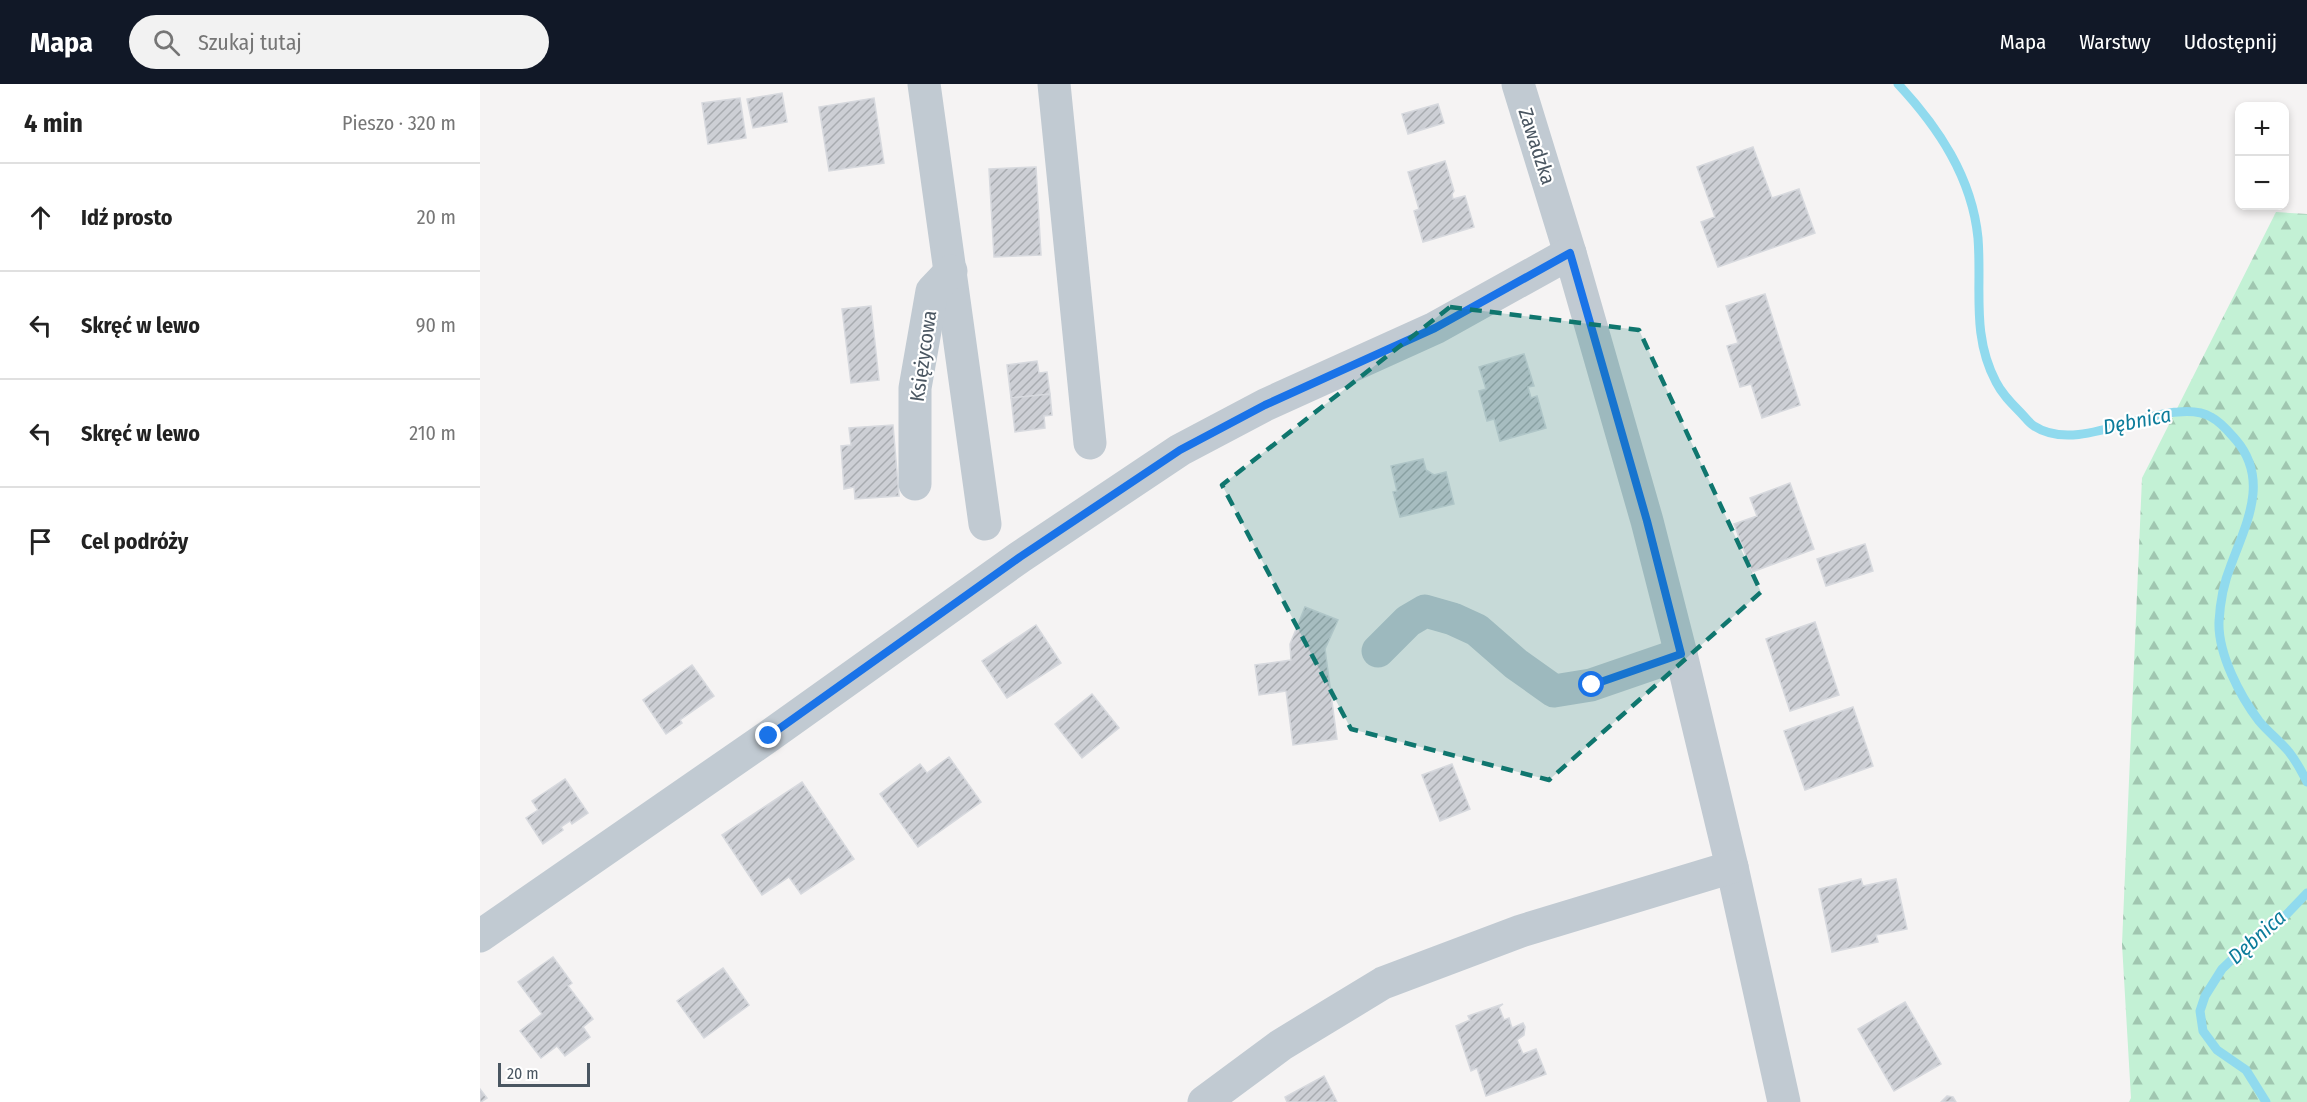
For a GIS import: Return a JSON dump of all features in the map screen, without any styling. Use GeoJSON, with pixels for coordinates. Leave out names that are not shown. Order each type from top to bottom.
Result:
{"type":"FeatureCollection","features":[{"type":"Feature","properties":{"kind":"street"},"geometry":{"type":"LineString","coordinates":[[924,84],[985,524]]}},
{"type":"Feature","properties":{"kind":"street"},"geometry":{"type":"LineString","coordinates":[[1054,84],[1090,443]]}},
{"type":"Feature","properties":{"kind":"street","name":"Zawadzka"},"geometry":{"type":"LineString","coordinates":[[1518,84],[1557,207],[1647,521],[1732,867],[1784,1102]]}},
{"type":"Feature","properties":{"kind":"street"},"geometry":{"type":"LineString","coordinates":[[480,936],[769,736],[1011,564],[1180,450],[1265,405],[1435,328],[1570,253]]}},
{"type":"Feature","properties":{"kind":"street","name":"Księżycowa"},"geometry":{"type":"LineString","coordinates":[[915,484],[915,388],[932,291],[952,278]]}},
{"type":"Feature","properties":{"kind":"street"},"geometry":{"type":"LineString","coordinates":[[1378,651],[1408,621],[1425,612],[1453,619],[1477,630],[1516,664],[1554,691],[1592,685],[1681,654]]}},
{"type":"Feature","properties":{"kind":"street"},"geometry":{"type":"LineString","coordinates":[[1204,1102],[1281,1045],[1383,983],[1521,931],[1732,867]]}},
{"type":"Feature","properties":{"kind":"highlighted area"},"geometry":{"type":"Polygon","coordinates":[[[1450,307],[1639,330],[1761,592],[1549,780],[1351,729],[1222,485],[1450,307]]]}},
{"type":"Feature","properties":{"kind":"green space"},"geometry":{"type":"Polygon","coordinates":[[[2276,212],[2307,214],[2307,1102],[2129,1102],[2131,1098],[2122,944],[2142,478],[2276,212]]]}},
{"type":"Feature","properties":{"kind":"building"},"geometry":{"type":"Polygon","coordinates":[[[782,93],[787,122],[753,128],[747,99],[782,93]]]}},
{"type":"Feature","properties":{"kind":"building"},"geometry":{"type":"Polygon","coordinates":[[[740,98],[746,138],[708,144],[702,103],[740,98]]]}},
{"type":"Feature","properties":{"kind":"building"},"geometry":{"type":"Polygon","coordinates":[[[874,98],[884,163],[829,171],[819,107],[874,98]]]}},
{"type":"Feature","properties":{"kind":"building"},"geometry":{"type":"Polygon","coordinates":[[[1438,104],[1444,123],[1408,134],[1402,114],[1438,104]]]}},
{"type":"Feature","properties":{"kind":"building"},"geometry":{"type":"Polygon","coordinates":[[[1753,147],[1772,198],[1799,189],[1815,233],[1718,267],[1701,222],[1715,217],[1697,167],[1753,147]]]}},
{"type":"Feature","properties":{"kind":"building"},"geometry":{"type":"Polygon","coordinates":[[[1445,161],[1454,191],[1453,199],[1465,196],[1474,227],[1423,242],[1414,211],[1419,209],[1408,172],[1445,161]]]}},
{"type":"Feature","properties":{"kind":"building"},"geometry":{"type":"Polygon","coordinates":[[[1036,167],[1041,255],[994,257],[989,169],[1036,167]]]}},
{"type":"Feature","properties":{"kind":"building"},"geometry":{"type":"Polygon","coordinates":[[[1765,294],[1800,405],[1762,418],[1751,384],[1740,387],[1727,346],[1738,343],[1726,306],[1765,294]]]}},
{"type":"Feature","properties":{"kind":"building"},"geometry":{"type":"Polygon","coordinates":[[[871,306],[879,380],[851,383],[842,309],[871,306]]]}},
{"type":"Feature","properties":{"kind":"building"},"geometry":{"type":"Polygon","coordinates":[[[1524,354],[1534,386],[1528,387],[1531,398],[1537,396],[1546,428],[1500,441],[1494,419],[1487,421],[1479,391],[1486,389],[1479,367],[1524,354]]]}},
{"type":"Feature","properties":{"kind":"building"},"geometry":{"type":"Polygon","coordinates":[[[1037,361],[1039,373],[1047,372],[1050,394],[1011,398],[1007,365],[1037,361]]]}},
{"type":"Feature","properties":{"kind":"building"},"geometry":{"type":"Polygon","coordinates":[[[1050,394],[1052,415],[1044,416],[1045,428],[1015,432],[1011,398],[1050,394]]]}},
{"type":"Feature","properties":{"kind":"building"},"geometry":{"type":"Polygon","coordinates":[[[893,425],[899,496],[855,499],[854,487],[844,489],[841,446],[851,445],[849,428],[893,425]]]}},
{"type":"Feature","properties":{"kind":"building"},"geometry":{"type":"Polygon","coordinates":[[[1423,459],[1426,470],[1434,475],[1446,472],[1454,504],[1400,517],[1393,492],[1397,491],[1391,466],[1423,459]]]}},
{"type":"Feature","properties":{"kind":"building"},"geometry":{"type":"Polygon","coordinates":[[[1790,483],[1814,549],[1752,572],[1734,524],[1757,516],[1750,498],[1790,483]]]}},
{"type":"Feature","properties":{"kind":"building"},"geometry":{"type":"Polygon","coordinates":[[[1865,544],[1873,571],[1826,586],[1817,559],[1865,544]]]}},
{"type":"Feature","properties":{"kind":"building"},"geometry":{"type":"Polygon","coordinates":[[[1305,607],[1338,620],[1325,649],[1337,739],[1293,745],[1286,691],[1259,695],[1255,665],[1291,660],[1290,644],[1305,607]]]}},
{"type":"Feature","properties":{"kind":"building"},"geometry":{"type":"Polygon","coordinates":[[[1815,622],[1839,695],[1790,711],[1766,639],[1815,622]]]}},
{"type":"Feature","properties":{"kind":"building"},"geometry":{"type":"Polygon","coordinates":[[[1036,625],[1061,663],[1007,698],[982,661],[1036,625]]]}},
{"type":"Feature","properties":{"kind":"building"},"geometry":{"type":"Polygon","coordinates":[[[692,665],[714,696],[680,720],[682,723],[666,734],[643,700],[692,665]]]}},
{"type":"Feature","properties":{"kind":"building"},"geometry":{"type":"Polygon","coordinates":[[[1092,694],[1119,728],[1082,758],[1055,724],[1092,694]]]}},
{"type":"Feature","properties":{"kind":"building"},"geometry":{"type":"Polygon","coordinates":[[[1853,707],[1873,766],[1805,790],[1784,731],[1853,707]]]}},
{"type":"Feature","properties":{"kind":"building"},"geometry":{"type":"Polygon","coordinates":[[[949,757],[981,802],[918,847],[880,794],[920,764],[927,773],[949,757]]]}},
{"type":"Feature","properties":{"kind":"building"},"geometry":{"type":"Polygon","coordinates":[[[1452,764],[1470,809],[1440,821],[1422,775],[1452,764]]]}},
{"type":"Feature","properties":{"kind":"building"},"geometry":{"type":"Polygon","coordinates":[[[565,779],[588,813],[572,824],[570,821],[561,827],[563,830],[543,844],[526,818],[538,810],[532,801],[565,779]]]}},
{"type":"Feature","properties":{"kind":"building"},"geometry":{"type":"Polygon","coordinates":[[[802,782],[854,859],[801,894],[789,877],[762,895],[722,835],[802,782]]]}},
{"type":"Feature","properties":{"kind":"building"},"geometry":{"type":"Polygon","coordinates":[[[1861,879],[1863,886],[1896,879],[1907,929],[1876,935],[1878,942],[1832,952],[1819,889],[1861,879]]]}},
{"type":"Feature","properties":{"kind":"building"},"geometry":{"type":"Polygon","coordinates":[[[553,957],[572,983],[568,986],[593,1019],[583,1027],[590,1037],[565,1056],[557,1046],[541,1058],[520,1031],[542,1014],[518,982],[553,957]]]}},
{"type":"Feature","properties":{"kind":"building"},"geometry":{"type":"Polygon","coordinates":[[[723,968],[749,1005],[704,1038],[677,1001],[723,968]]]}},
{"type":"Feature","properties":{"kind":"building"},"geometry":{"type":"Polygon","coordinates":[[[1905,1002],[1941,1064],[1894,1091],[1858,1029],[1905,1002]]]}},
{"type":"Feature","properties":{"kind":"building"},"geometry":{"type":"Polygon","coordinates":[[[1503,1004],[1499,1007],[1504,1020],[1509,1018],[1512,1028],[1523,1023],[1525,1027],[1524,1035],[1517,1040],[1523,1054],[1536,1049],[1546,1074],[1486,1096],[1477,1068],[1471,1071],[1456,1026],[1470,1020],[1468,1016],[1503,1004]]]}},
{"type":"Feature","properties":{"kind":"building"},"geometry":{"type":"Polygon","coordinates":[[[1324,1076],[1337,1102],[1287,1102],[1285,1097],[1324,1076]]]}},
{"type":"Feature","properties":{"kind":"building"},"geometry":{"type":"Polygon","coordinates":[[[480,1089],[487,1098],[481,1102],[480,1102],[480,1089]]]}},
{"type":"Feature","properties":{"kind":"building"},"geometry":{"type":"Polygon","coordinates":[[[1947,1096],[1953,1097],[1956,1102],[1941,1102],[1947,1096]]]}},
{"type":"Feature","properties":{"kind":"waterway","name":"Dębnica"},"geometry":{"type":"LineString","coordinates":[[1898,84],[1927,118],[1951,154],[1969,194],[1978,238],[1979,311],[1983,347],[1996,382],[2013,405],[2034,426],[2050,433],[2067,435],[2105,430],[2161,414],[2199,413],[2221,424],[2246,455],[2252,471],[2252,502],[2224,585],[2219,622],[2222,647],[2231,674],[2245,699],[2259,721],[2289,752],[2307,782]]}},
{"type":"Feature","properties":{"kind":"waterway","name":"Dębnica"},"geometry":{"type":"LineString","coordinates":[[2266,1102],[2246,1070],[2217,1050],[2203,1031],[2200,1011],[2205,996],[2222,969],[2267,926],[2286,915],[2307,893]]}},
{"type":"Feature","properties":{"kind":"route"},"geometry":{"type":"LineString","coordinates":[[769,736],[1020,557],[1180,450],[1265,405],[1435,328],[1570,253],[1647,521],[1681,654],[1592,685]]}}]}
